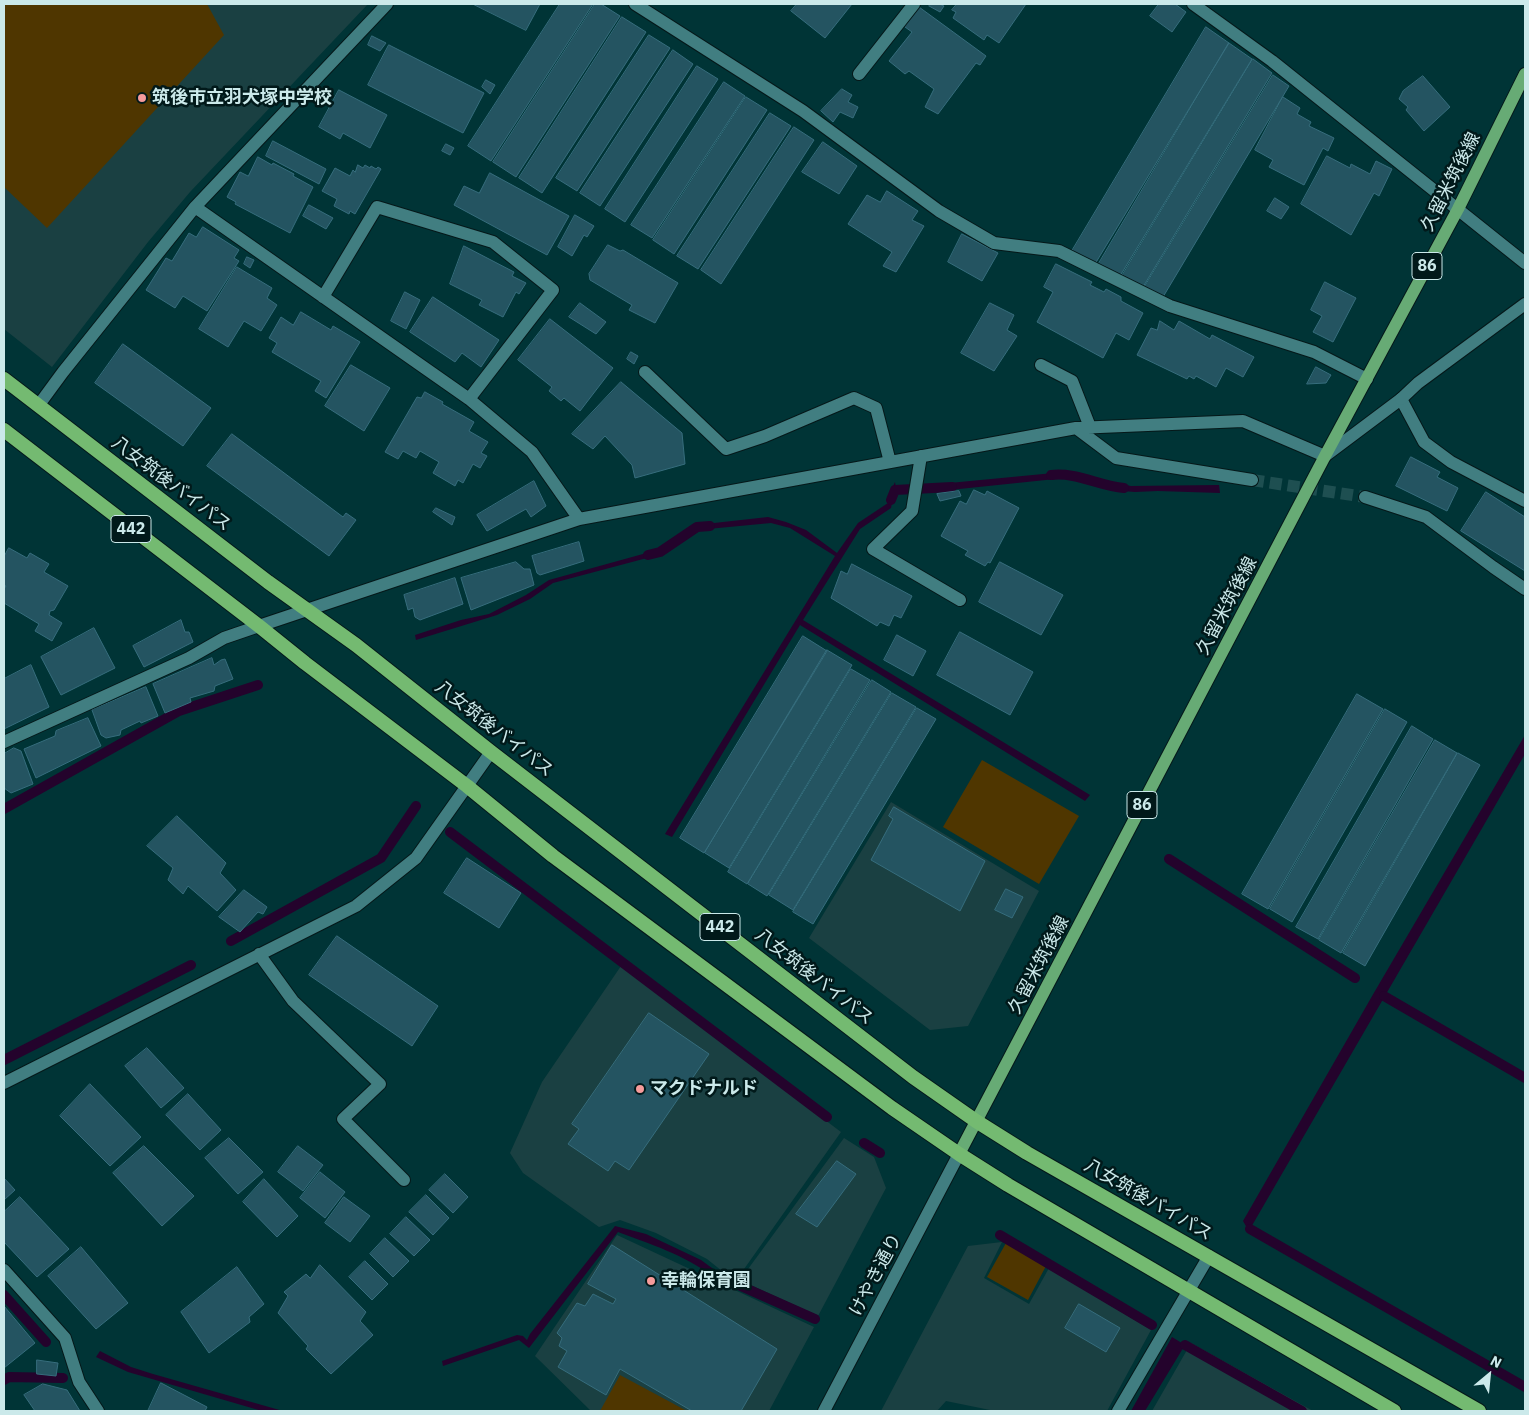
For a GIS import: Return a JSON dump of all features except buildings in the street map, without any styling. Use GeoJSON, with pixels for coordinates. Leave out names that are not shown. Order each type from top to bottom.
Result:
{"type":"FeatureCollection","features":[{"type":"Feature","properties":{"kind":"highway","name":"八女筑後バイパス"},"geometry":{"type":"LineString","coordinates":[[4,379],[268,582],[356,645],[491,752],[913,1077],[976,1121],[1027,1153],[1479,1411]]}},
{"type":"Feature","properties":{"kind":"highway","name":"442"},"geometry":{"type":"LineString","coordinates":[[4,430],[467,786],[553,856],[892,1108],[1008,1185],[1394,1411]]}},
{"type":"Feature","properties":{"kind":"main road","name":"久留米筑後線"},"geometry":{"type":"LineString","coordinates":[[959,1154],[1325,456],[1458,209],[1525,74]]}},
{"type":"Feature","properties":{"kind":"street"},"geometry":{"type":"LineString","coordinates":[[38,406],[195,207],[387,4]]}},
{"type":"Feature","properties":{"kind":"street"},"geometry":{"type":"LineString","coordinates":[[635,4],[803,111],[939,211],[994,243],[1060,250],[1170,306],[1314,352],[1367,379]]}},
{"type":"Feature","properties":{"kind":"street"},"geometry":{"type":"LineString","coordinates":[[859,74],[914,4]]}},
{"type":"Feature","properties":{"kind":"street"},"geometry":{"type":"LineString","coordinates":[[1193,4],[1272,61],[1525,263]]}},
{"type":"Feature","properties":{"kind":"street"},"geometry":{"type":"LineString","coordinates":[[195,207],[469,399],[532,452],[579,519]]}},
{"type":"Feature","properties":{"kind":"street"},"geometry":{"type":"LineString","coordinates":[[323,297],[377,207],[493,242],[553,290],[469,399]]}},
{"type":"Feature","properties":{"kind":"street"},"geometry":{"type":"LineString","coordinates":[[4,742],[189,658],[224,638],[579,519],[1076,428],[1243,420],[1325,456],[1401,399],[1418,383],[1525,304]]}},
{"type":"Feature","properties":{"kind":"street"},"geometry":{"type":"LineString","coordinates":[[1041,365],[1072,382],[1090,427]]}},
{"type":"Feature","properties":{"kind":"street"},"geometry":{"type":"LineString","coordinates":[[645,372],[726,448],[765,436],[854,398],[876,408],[890,462]]}},
{"type":"Feature","properties":{"kind":"street"},"geometry":{"type":"LineString","coordinates":[[1401,399],[1424,442],[1451,462],[1525,501]]}},
{"type":"Feature","properties":{"kind":"street"},"geometry":{"type":"LineString","coordinates":[[1076,428],[1116,458],[1252,480]]}},
{"type":"Feature","properties":{"kind":"street"},"geometry":{"type":"LineString","coordinates":[[920,456],[912,512],[873,549],[960,600]]}},
{"type":"Feature","properties":{"kind":"street"},"geometry":{"type":"LineString","coordinates":[[1365,497],[1426,517],[1493,568],[1525,589]]}},
{"type":"Feature","properties":{"kind":"street"},"geometry":{"type":"LineString","coordinates":[[4,1083],[356,906],[416,858],[491,752]]}},
{"type":"Feature","properties":{"kind":"street"},"geometry":{"type":"LineString","coordinates":[[259,954],[293,1001],[380,1084],[342,1119],[404,1180]]}},
{"type":"Feature","properties":{"kind":"street","name":"けやき通り"},"geometry":{"type":"LineString","coordinates":[[824,1411],[959,1154]]}},
{"type":"Feature","properties":{"kind":"street"},"geometry":{"type":"LineString","coordinates":[[1118,1411],[1209,1256]]}},
{"type":"Feature","properties":{"kind":"street"},"geometry":{"type":"LineString","coordinates":[[4,1270],[65,1338],[79,1382],[98,1411]]}},
{"type":"Feature","properties":{"kind":"shaded area","name":"筑後市立羽犬塚中学校"},"geometry":{"type":"Polygon","coordinates":[[[4,4],[368,4],[190,192],[148,242],[52,367],[4,329],[4,4]]]}},
{"type":"Feature","properties":{"kind":"shaded area"},"geometry":{"type":"Polygon","coordinates":[[[4,4],[207,4],[224,35],[47,228],[4,187],[4,4]]]}},
{"type":"Feature","properties":{"kind":"shaded area"},"geometry":{"type":"Polygon","coordinates":[[[1064,472],[1065,478],[940,491],[939,484],[1064,472]]]}},
{"type":"Feature","properties":{"kind":"shaded area"},"geometry":{"type":"Polygon","coordinates":[[[895,482],[897,493],[893,498],[891,508],[860,529],[803,620],[1090,795],[1085,801],[800,625],[672,837],[665,834],[835,556],[790,528],[771,523],[697,530],[696,525],[768,517],[806,530],[837,553],[858,523],[888,503],[888,497],[895,482]]]}},
{"type":"Feature","properties":{"kind":"shaded area"},"geometry":{"type":"Polygon","coordinates":[[[1112,483],[1131,486],[1219,485],[1220,493],[1110,490],[1112,483]]]}},
{"type":"Feature","properties":{"kind":"shaded area"},"geometry":{"type":"Polygon","coordinates":[[[661,549],[662,554],[553,583],[530,599],[497,615],[416,640],[415,635],[461,620],[489,614],[526,595],[549,580],[661,549]]]}},
{"type":"Feature","properties":{"kind":"shaded area"},"geometry":{"type":"Polygon","coordinates":[[[1525,735],[1525,754],[1250,1229],[1247,1228],[1243,1221],[1525,735]]]}},
{"type":"Feature","properties":{"kind":"shaded area"},"geometry":{"type":"Polygon","coordinates":[[[982,760],[1079,816],[1039,884],[943,827],[982,760]]]}},
{"type":"Feature","properties":{"kind":"shaded area"},"geometry":{"type":"Polygon","coordinates":[[[891,802],[1039,891],[968,1026],[930,1030],[809,938],[891,802]]]}},
{"type":"Feature","properties":{"kind":"shaded area"},"geometry":{"type":"Polygon","coordinates":[[[621,966],[841,1132],[737,1279],[727,1275],[707,1259],[656,1233],[620,1220],[599,1227],[523,1173],[510,1153],[542,1082],[621,966]]]}},
{"type":"Feature","properties":{"kind":"shaded area"},"geometry":{"type":"Polygon","coordinates":[[[844,1138],[874,1157],[886,1188],[818,1316],[740,1280],[844,1138]]]}},
{"type":"Feature","properties":{"kind":"shaded area"},"geometry":{"type":"Polygon","coordinates":[[[615,1226],[646,1234],[701,1260],[716,1271],[712,1276],[679,1256],[618,1232],[529,1348],[519,1340],[443,1366],[442,1361],[517,1335],[523,1336],[527,1340],[615,1226]]]}},
{"type":"Feature","properties":{"kind":"shaded area","name":"幸輪保育園"},"geometry":{"type":"Polygon","coordinates":[[[617,1235],[814,1327],[769,1411],[591,1411],[535,1356],[617,1235]]]}},
{"type":"Feature","properties":{"kind":"shaded area"},"geometry":{"type":"Polygon","coordinates":[[[1002,1242],[984,1278],[1029,1304],[1049,1268],[1151,1330],[1107,1411],[995,1411],[946,1401],[937,1411],[881,1411],[968,1246],[1002,1242]]]}},
{"type":"Feature","properties":{"kind":"shaded area"},"geometry":{"type":"Polygon","coordinates":[[[1006,1243],[1046,1266],[1028,1300],[987,1277],[1006,1243]]]}},
{"type":"Feature","properties":{"kind":"shaded area"},"geometry":{"type":"Polygon","coordinates":[[[1172,1337],[1185,1345],[1145,1411],[1131,1411],[1172,1337]]]}},
{"type":"Feature","properties":{"kind":"shaded area"},"geometry":{"type":"Polygon","coordinates":[[[1191,1343],[1313,1411],[1152,1411],[1191,1343]]]}},
{"type":"Feature","properties":{"kind":"shaded area"},"geometry":{"type":"Polygon","coordinates":[[[100,1351],[131,1367],[283,1411],[262,1411],[128,1372],[96,1357],[100,1351]]]}},
{"type":"Feature","properties":{"kind":"shaded area"},"geometry":{"type":"Polygon","coordinates":[[[620,1375],[687,1411],[600,1411],[620,1375]]]}},
{"type":"Feature","properties":{"kind":"waterway"},"geometry":{"type":"LineString","coordinates":[[1051,475],[1070,475],[1124,488]]}},
{"type":"Feature","properties":{"kind":"waterway"},"geometry":{"type":"LineString","coordinates":[[891,500],[895,490],[952,487]]}},
{"type":"Feature","properties":{"kind":"waterway"},"geometry":{"type":"LineString","coordinates":[[648,555],[660,552],[697,527],[710,526]]}},
{"type":"Feature","properties":{"kind":"waterway"},"geometry":{"type":"LineString","coordinates":[[4,809],[179,711],[258,685]]}},
{"type":"Feature","properties":{"kind":"waterway"},"geometry":{"type":"LineString","coordinates":[[231,941],[381,858],[416,806]]}},
{"type":"Feature","properties":{"kind":"waterway"},"geometry":{"type":"LineString","coordinates":[[450,832],[827,1117]]}},
{"type":"Feature","properties":{"kind":"waterway"},"geometry":{"type":"LineString","coordinates":[[1169,859],[1355,978]]}},
{"type":"Feature","properties":{"kind":"waterway"},"geometry":{"type":"LineString","coordinates":[[4,1060],[191,965]]}},
{"type":"Feature","properties":{"kind":"waterway"},"geometry":{"type":"LineString","coordinates":[[1384,996],[1525,1078]]}},
{"type":"Feature","properties":{"kind":"waterway"},"geometry":{"type":"LineString","coordinates":[[864,1143],[880,1153]]}},
{"type":"Feature","properties":{"kind":"waterway"},"geometry":{"type":"LineString","coordinates":[[1250,1229],[1525,1387]]}},
{"type":"Feature","properties":{"kind":"waterway"},"geometry":{"type":"LineString","coordinates":[[1000,1235],[1152,1325]]}},
{"type":"Feature","properties":{"kind":"waterway"},"geometry":{"type":"LineString","coordinates":[[734,1283],[815,1319]]}},
{"type":"Feature","properties":{"kind":"waterway"},"geometry":{"type":"LineString","coordinates":[[4,1295],[46,1342]]}},
{"type":"Feature","properties":{"kind":"waterway"},"geometry":{"type":"LineString","coordinates":[[1185,1345],[1302,1411]]}},
{"type":"Feature","properties":{"kind":"waterway"},"geometry":{"type":"LineString","coordinates":[[4,1380],[9,1377],[63,1378]]}},
{"type":"Feature","properties":{"kind":"tunnel"},"geometry":{"type":"LineString","coordinates":[[1252,480],[1365,497]]}},
{"type":"Feature","properties":{"kind":"place","name":"筑後市立羽犬塚中学校"},"geometry":{"type":"Point","coordinates":[142,98]}},
{"type":"Feature","properties":{"kind":"place","name":"マクドナルド"},"geometry":{"type":"Point","coordinates":[640,1089]}},
{"type":"Feature","properties":{"kind":"place","name":"幸輪保育園"},"geometry":{"type":"Point","coordinates":[651,1281]}}]}
